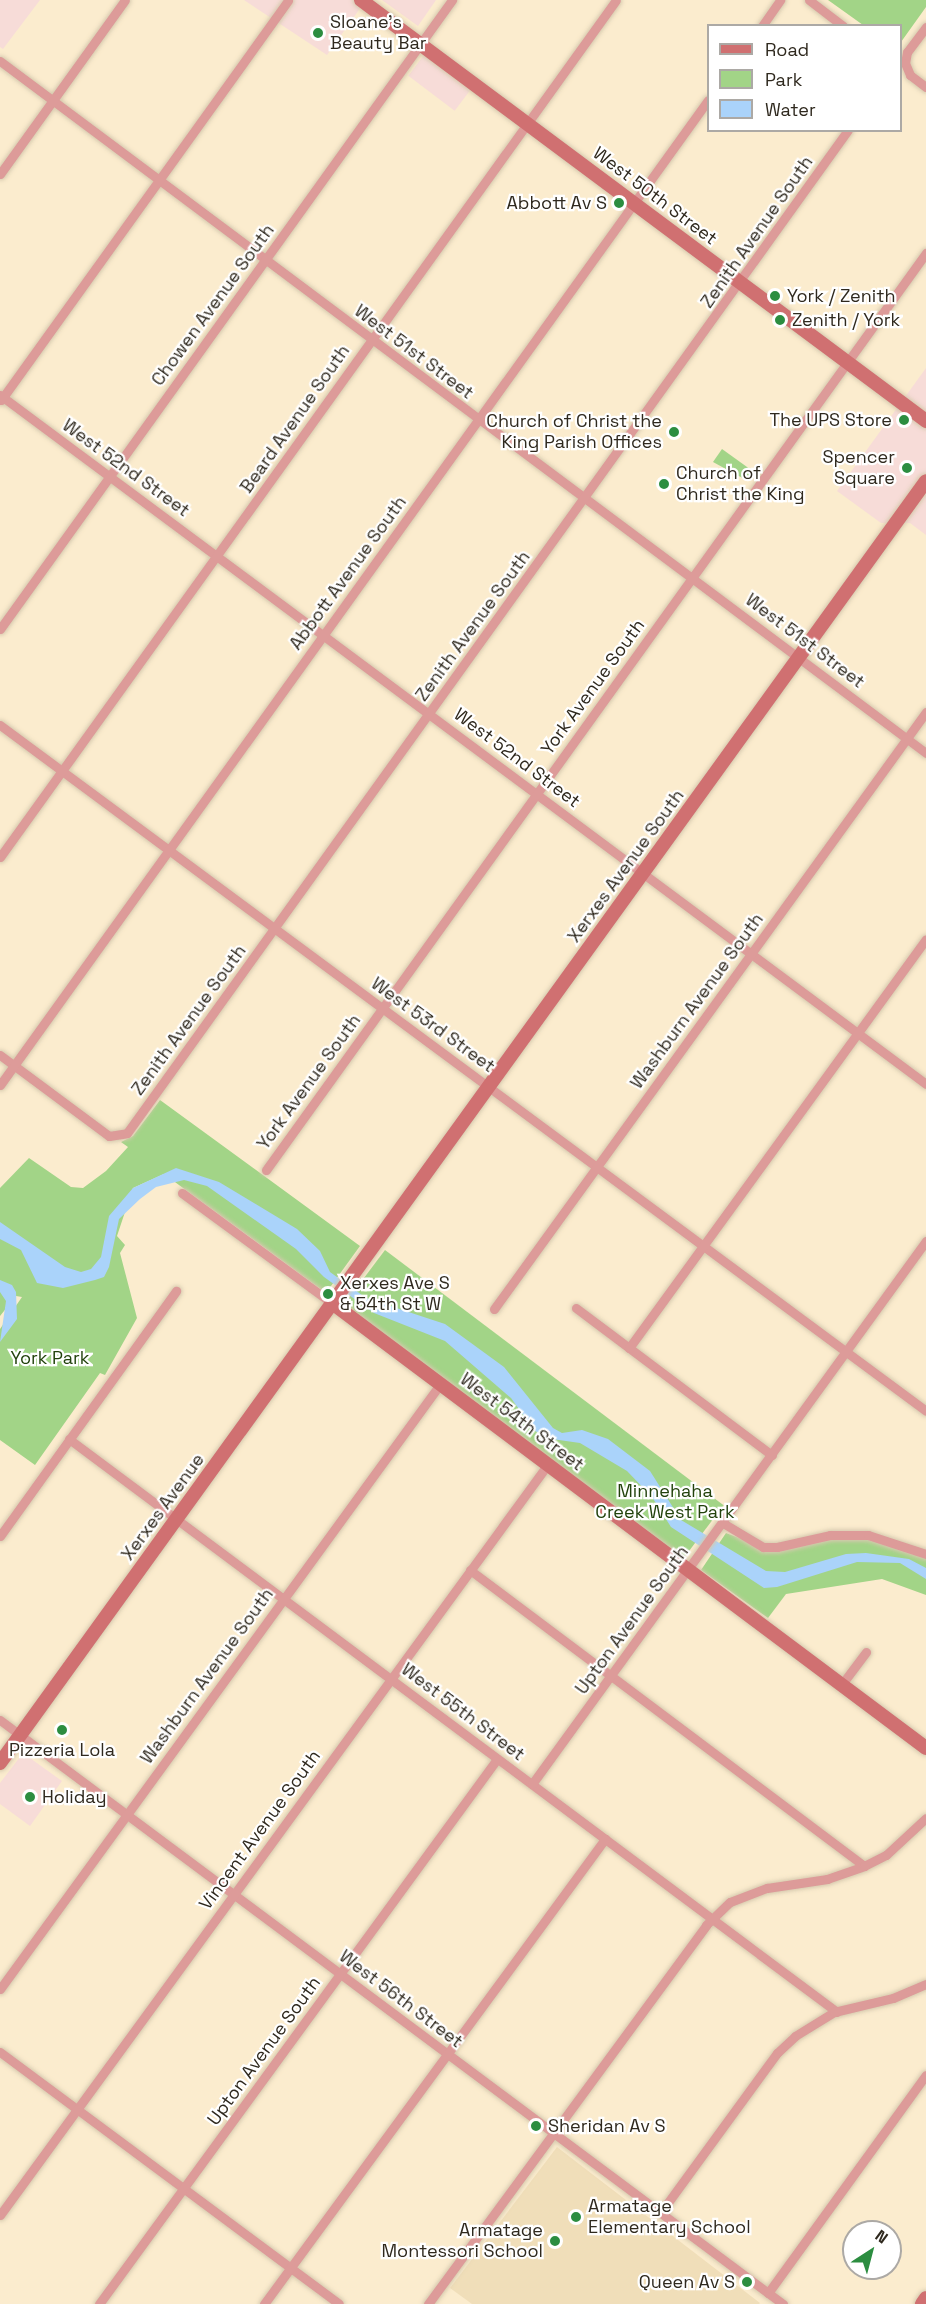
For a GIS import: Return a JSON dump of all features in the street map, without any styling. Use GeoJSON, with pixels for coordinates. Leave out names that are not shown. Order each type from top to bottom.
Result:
{"type":"FeatureCollection","features":[{"type":"Feature","properties":{"kind":"street"},"geometry":{"type":"LineString","coordinates":[[0,174],[125,0]]}},
{"type":"Feature","properties":{"kind":"street"},"geometry":{"type":"LineString","coordinates":[[1,398],[288,0]]}},
{"type":"Feature","properties":{"kind":"street","name":"West 50th Street"},"geometry":{"type":"LineString","coordinates":[[361,0],[926,421]]}},
{"type":"Feature","properties":{"kind":"street","name":"Chowen Avenue South"},"geometry":{"type":"LineString","coordinates":[[0,629],[452,0]]}},
{"type":"Feature","properties":{"kind":"street","name":"Beard Avenue South"},"geometry":{"type":"LineString","coordinates":[[0,857],[616,0]]}},
{"type":"Feature","properties":{"kind":"street"},"geometry":{"type":"LineString","coordinates":[[763,24],[780,0]]}},
{"type":"Feature","properties":{"kind":"street"},"geometry":{"type":"LineString","coordinates":[[808,0],[840,24]]}},
{"type":"Feature","properties":{"kind":"street"},"geometry":{"type":"LineString","coordinates":[[926,27],[907,52],[905,63],[910,75],[926,87]]}},
{"type":"Feature","properties":{"kind":"street","name":"West 51st Street"},"geometry":{"type":"LineString","coordinates":[[0,61],[926,753]]}},
{"type":"Feature","properties":{"kind":"street","name":"Abbott Avenue South"},"geometry":{"type":"LineString","coordinates":[[0,1085],[707,101]]}},
{"type":"Feature","properties":{"kind":"street","name":"Zenith Avenue South"},"geometry":{"type":"LineString","coordinates":[[15,1066],[109,1136],[120,1136],[127,1133],[741,283],[847,132]]}},
{"type":"Feature","properties":{"kind":"street","name":"York Avenue South"},"geometry":{"type":"LineString","coordinates":[[266,1170],[926,253]]}},
{"type":"Feature","properties":{"kind":"street","name":"West 52nd Street"},"geometry":{"type":"LineString","coordinates":[[1,398],[324,634],[926,1084]]}},
{"type":"Feature","properties":{"kind":"street","name":"Xerxes Avenue South"},"geometry":{"type":"LineString","coordinates":[[354,1272],[926,481]]}},
{"type":"Feature","properties":{"kind":"street","name":"Washburn Avenue South"},"geometry":{"type":"LineString","coordinates":[[494,1309],[926,711]]}},
{"type":"Feature","properties":{"kind":"street","name":"West 53rd Street"},"geometry":{"type":"LineString","coordinates":[[0,725],[926,1411]]}},
{"type":"Feature","properties":{"kind":"street"},"geometry":{"type":"LineString","coordinates":[[629,1348],[926,939]]}},
{"type":"Feature","properties":{"kind":"street"},"geometry":{"type":"LineString","coordinates":[[0,1055],[15,1066]]}},
{"type":"Feature","properties":{"kind":"street","name":"West 54th Street"},"geometry":{"type":"LineString","coordinates":[[182,1193],[336,1297],[441,1383],[926,1748]]}},
{"type":"Feature","properties":{"kind":"street","name":"Upton Avenue South"},"geometry":{"type":"LineString","coordinates":[[532,1784],[926,1241]]}},
{"type":"Feature","properties":{"kind":"street","name":"Xerxes Avenue"},"geometry":{"type":"LineString","coordinates":[[0,1762],[354,1272]]}},
{"type":"Feature","properties":{"kind":"street"},"geometry":{"type":"LineString","coordinates":[[0,1536],[176,1291]]}},
{"type":"Feature","properties":{"kind":"street"},"geometry":{"type":"LineString","coordinates":[[576,1308],[772,1455]]}},
{"type":"Feature","properties":{"kind":"street","name":"Washburn Avenue South"},"geometry":{"type":"LineString","coordinates":[[0,1989],[441,1383]]}},
{"type":"Feature","properties":{"kind":"street","name":"West 55th Street"},"geometry":{"type":"LineString","coordinates":[[69,1439],[837,2012]]}},
{"type":"Feature","properties":{"kind":"street","name":"Vincent Avenue South"},"geometry":{"type":"LineString","coordinates":[[0,2215],[548,1464]]}},
{"type":"Feature","properties":{"kind":"street"},"geometry":{"type":"LineString","coordinates":[[723,1523],[763,1547],[777,1548],[830,1535],[859,1534],[888,1539],[926,1554]]}},
{"type":"Feature","properties":{"kind":"street"},"geometry":{"type":"LineString","coordinates":[[470,1570],[864,1866]]}},
{"type":"Feature","properties":{"kind":"street"},"geometry":{"type":"LineString","coordinates":[[842,1684],[866,1652]]}},
{"type":"Feature","properties":{"kind":"street","name":"West 56th Street"},"geometry":{"type":"LineString","coordinates":[[0,1720],[783,2304]]}},
{"type":"Feature","properties":{"kind":"street","name":"Upton Avenue South"},"geometry":{"type":"LineString","coordinates":[[99,2304],[497,1759]]}},
{"type":"Feature","properties":{"kind":"street"},"geometry":{"type":"LineString","coordinates":[[428,2304],[712,1919],[730,1902],[767,1888],[828,1879],[864,1866],[886,1855],[926,1818]]}},
{"type":"Feature","properties":{"kind":"street"},"geometry":{"type":"LineString","coordinates":[[264,2304],[605,1839]]}},
{"type":"Feature","properties":{"kind":"street"},"geometry":{"type":"LineString","coordinates":[[661,2212],[777,2052],[813,2022],[837,2012],[893,1998],[926,1984]]}},
{"type":"Feature","properties":{"kind":"street"},"geometry":{"type":"LineString","coordinates":[[0,2052],[339,2304]]}},
{"type":"Feature","properties":{"kind":"street"},"geometry":{"type":"LineString","coordinates":[[768,2293],[926,2076]]}},
{"type":"Feature","properties":{"kind":"street"},"geometry":{"type":"LineString","coordinates":[[922,2304],[926,2298]]}},
{"type":"Feature","properties":{"kind":"shaded area"},"geometry":{"type":"Polygon","coordinates":[[[0,0],[40,0],[3,49],[0,47],[0,0]]]}},
{"type":"Feature","properties":{"kind":"shaded area"},"geometry":{"type":"Polygon","coordinates":[[[244,0],[366,0],[327,55],[244,0]]]}},
{"type":"Feature","properties":{"kind":"shaded area"},"geometry":{"type":"Polygon","coordinates":[[[382,0],[436,0],[418,26],[382,0]]]}},
{"type":"Feature","properties":{"kind":"shaded area"},"geometry":{"type":"Polygon","coordinates":[[[424,55],[470,90],[455,111],[408,76],[424,55]]]}},
{"type":"Feature","properties":{"kind":"shaded area"},"geometry":{"type":"Polygon","coordinates":[[[926,368],[926,535],[910,523],[881,523],[837,491],[926,368]]]}},
{"type":"Feature","properties":{"kind":"shaded area"},"geometry":{"type":"Polygon","coordinates":[[[23,1753],[62,1781],[30,1826],[0,1804],[0,1783],[23,1753]]]}},
{"type":"Feature","properties":{"kind":"shaded area","name":"Armatage Elementary School"},"geometry":{"type":"Polygon","coordinates":[[[557,2147],[760,2303],[472,2304],[450,2288],[557,2147]]]}},
{"type":"Feature","properties":{"kind":"green space"},"geometry":{"type":"Polygon","coordinates":[[[828,0],[926,0],[926,7],[902,41],[902,24],[862,24],[828,0]]]}},
{"type":"Feature","properties":{"kind":"green space"},"geometry":{"type":"Polygon","coordinates":[[[722,449],[754,472],[748,481],[713,462],[722,449]]]}},
{"type":"Feature","properties":{"kind":"green space","name":"York Park"},"geometry":{"type":"Polygon","coordinates":[[[160,1100],[360,1246],[326,1293],[164,1174],[133,1188],[117,1236],[125,1245],[120,1253],[137,1318],[105,1375],[100,1373],[35,1465],[0,1440],[0,1329],[22,1297],[16,1296],[0,1316],[0,1188],[29,1158],[71,1187],[83,1188],[106,1171],[128,1147],[121,1142],[133,1136],[160,1100]]]}},
{"type":"Feature","properties":{"kind":"green space","name":"Minnehaha Creek West Park"},"geometry":{"type":"Polygon","coordinates":[[[385,1250],[724,1505],[681,1561],[343,1306],[385,1250]]]}},
{"type":"Feature","properties":{"kind":"green space","name":"Minnehaha Creek West Park"},"geometry":{"type":"Polygon","coordinates":[[[726,1533],[763,1547],[849,1534],[926,1554],[926,1595],[882,1579],[786,1594],[768,1618],[701,1570],[726,1533]]]}},
{"type":"Feature","properties":{"kind":"water"},"geometry":{"type":"Polygon","coordinates":[[[176,1168],[219,1182],[297,1229],[320,1251],[330,1272],[366,1298],[445,1324],[504,1367],[553,1428],[562,1433],[582,1430],[608,1439],[650,1471],[681,1520],[766,1571],[785,1572],[846,1554],[866,1553],[909,1559],[926,1568],[926,1579],[900,1563],[857,1562],[777,1587],[764,1588],[671,1527],[652,1497],[627,1471],[580,1443],[545,1438],[534,1430],[511,1398],[445,1341],[374,1313],[324,1277],[296,1249],[207,1186],[184,1180],[156,1187],[140,1199],[119,1219],[109,1267],[104,1277],[95,1280],[63,1288],[37,1283],[21,1250],[0,1239],[0,1222],[65,1267],[81,1272],[91,1269],[101,1257],[109,1216],[133,1188],[176,1168]]]}},
{"type":"Feature","properties":{"kind":"water"},"geometry":{"type":"Polygon","coordinates":[[[0,1280],[12,1285],[16,1292],[17,1319],[0,1342],[6,1301],[0,1292],[0,1280]]]}},
{"type":"Feature","properties":{"kind":"place","name":"Sloane's Beauty Bar"},"geometry":{"type":"Point","coordinates":[318,33]}},
{"type":"Feature","properties":{"kind":"place","name":"Abbott Av S"},"geometry":{"type":"Point","coordinates":[619,203]}},
{"type":"Feature","properties":{"kind":"place","name":"York / Zenith"},"geometry":{"type":"Point","coordinates":[775,296]}},
{"type":"Feature","properties":{"kind":"place","name":"Zenith / York"},"geometry":{"type":"Point","coordinates":[780,320]}},
{"type":"Feature","properties":{"kind":"place","name":"The UPS Store"},"geometry":{"type":"Point","coordinates":[904,420]}},
{"type":"Feature","properties":{"kind":"place","name":"Church of Christ the King Parish Offices"},"geometry":{"type":"Point","coordinates":[674,432]}},
{"type":"Feature","properties":{"kind":"place","name":"Spencer Square"},"geometry":{"type":"Point","coordinates":[907,468]}},
{"type":"Feature","properties":{"kind":"place","name":"Church of Christ the King"},"geometry":{"type":"Point","coordinates":[664,484]}},
{"type":"Feature","properties":{"kind":"place","name":"Xerxes Ave S & 54th St W"},"geometry":{"type":"Point","coordinates":[328,1294]}},
{"type":"Feature","properties":{"kind":"place","name":"Pizzeria Lola"},"geometry":{"type":"Point","coordinates":[62,1730]}},
{"type":"Feature","properties":{"kind":"place","name":"Holiday"},"geometry":{"type":"Point","coordinates":[30,1797]}},
{"type":"Feature","properties":{"kind":"place","name":"Sheridan Av S"},"geometry":{"type":"Point","coordinates":[536,2126]}},
{"type":"Feature","properties":{"kind":"place","name":"Armatage Elementary School"},"geometry":{"type":"Point","coordinates":[576,2217]}},
{"type":"Feature","properties":{"kind":"place","name":"Armatage Montessori School"},"geometry":{"type":"Point","coordinates":[555,2241]}},
{"type":"Feature","properties":{"kind":"place","name":"Queen Av S"},"geometry":{"type":"Point","coordinates":[747,2282]}}]}
